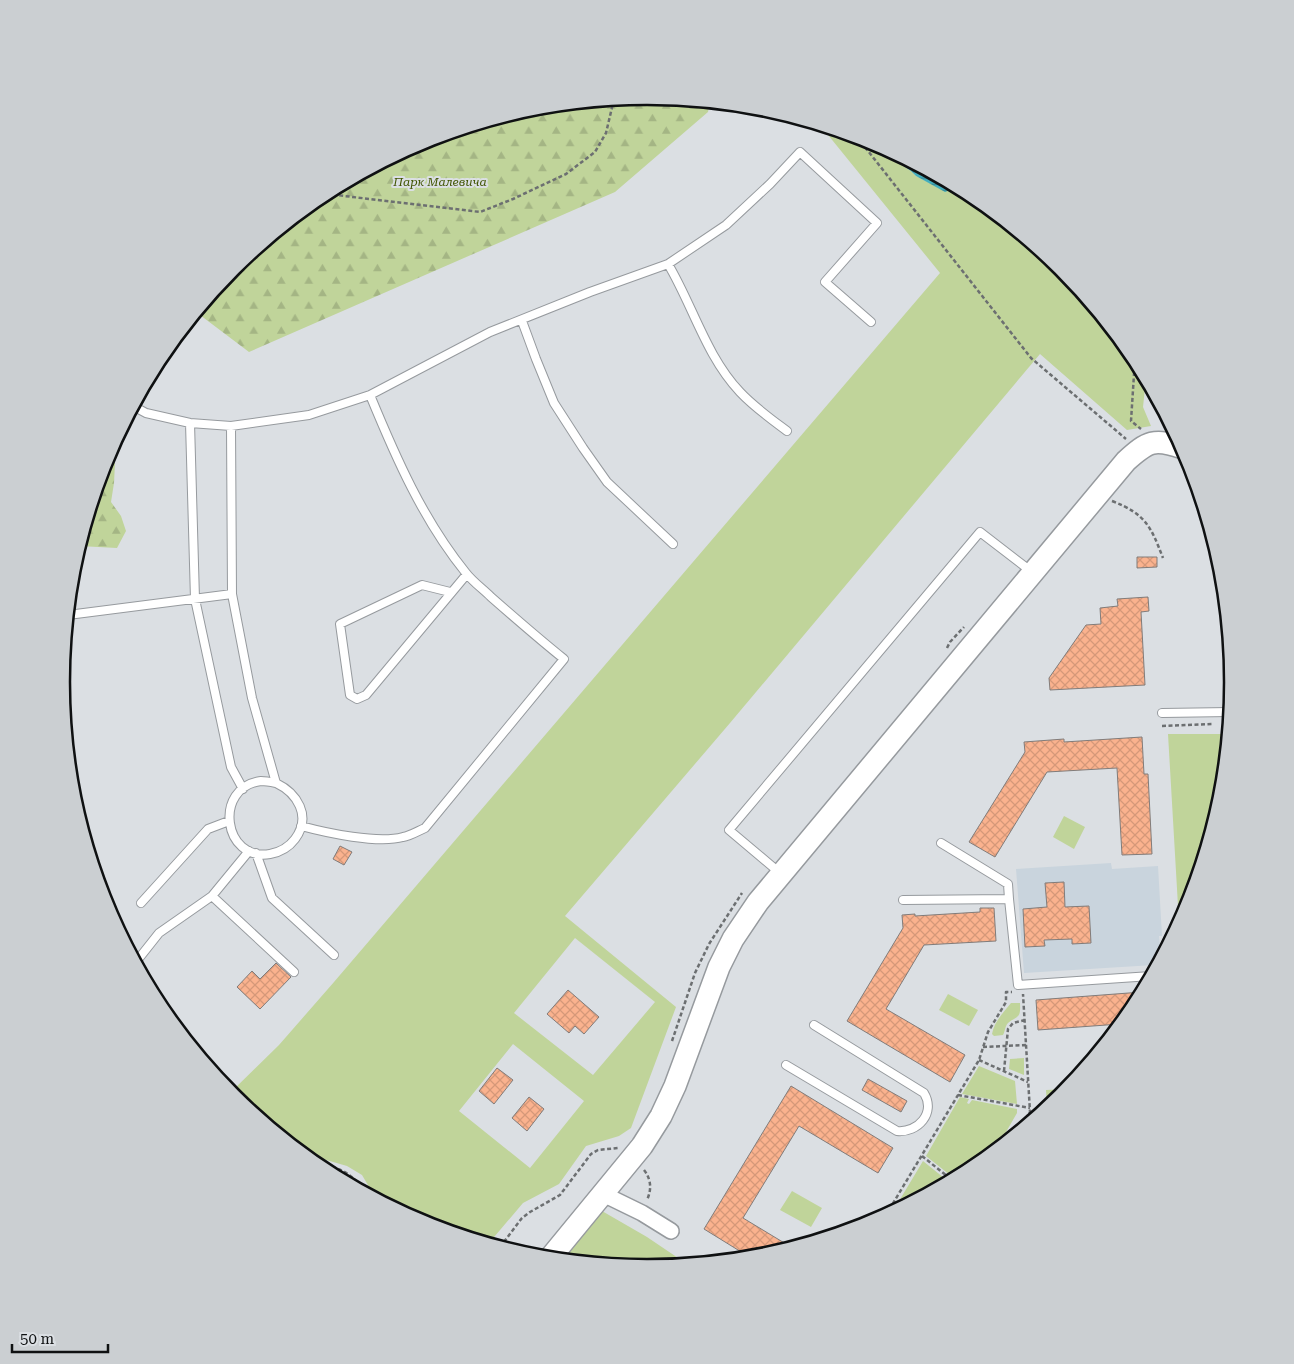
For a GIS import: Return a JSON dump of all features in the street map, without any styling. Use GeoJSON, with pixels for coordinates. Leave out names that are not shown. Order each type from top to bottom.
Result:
{"type":"FeatureCollection","features":[{"type":"Feature","properties":{"kind":"street"},"geometry":{"type":"LineString","coordinates":[[555,1251],[603,1194],[624,1154],[642,1146],[660,1116],[676,1086],[719,967],[733,939],[758,902],[1126,461],[1146,444],[1158,441],[1172,445]]}},
{"type":"Feature","properties":{"kind":"street"},"geometry":{"type":"LineString","coordinates":[[603,1194],[640,1212],[672,1231]]}},
{"type":"Feature","properties":{"kind":"lane"},"geometry":{"type":"LineString","coordinates":[[139,409],[146,413],[190,423],[230,426],[309,415],[370,395],[490,332],[590,292],[668,264],[726,225],[770,184],[800,152],[877,223],[825,282],[871,322]]}},
{"type":"Feature","properties":{"kind":"lane"},"geometry":{"type":"LineString","coordinates":[[668,264],[683,289],[697,324],[717,362],[739,392],[788,431]]}},
{"type":"Feature","properties":{"kind":"lane"},"geometry":{"type":"LineString","coordinates":[[522,320],[554,403],[583,448],[607,482],[673,544]]}},
{"type":"Feature","properties":{"kind":"lane"},"geometry":{"type":"LineString","coordinates":[[301,826],[329,834],[378,839],[402,838],[425,828],[564,659],[515,619],[467,574],[437,532],[413,492],[370,395]]}},
{"type":"Feature","properties":{"kind":"lane"},"geometry":{"type":"LineString","coordinates":[[190,423],[195,599],[231,767],[243,788]]}},
{"type":"Feature","properties":{"kind":"lane"},"geometry":{"type":"LineString","coordinates":[[230,426],[232,594],[252,698],[276,782]]}},
{"type":"Feature","properties":{"kind":"lane"},"geometry":{"type":"LineString","coordinates":[[781,874],[729,830],[980,532],[1033,573]]}},
{"type":"Feature","properties":{"kind":"lane"},"geometry":{"type":"LineString","coordinates":[[450,592],[422,585],[340,624],[350,695],[358,700],[366,694],[467,574]]}},
{"type":"Feature","properties":{"kind":"lane"},"geometry":{"type":"LineString","coordinates":[[74,614],[232,594]]}},
{"type":"Feature","properties":{"kind":"lane"},"geometry":{"type":"LineString","coordinates":[[1162,713],[1223,712]]}},
{"type":"Feature","properties":{"kind":"lane"},"geometry":{"type":"LineString","coordinates":[[262,781],[276,782],[287,788],[295,796],[300,805],[301,826],[296,838],[287,848],[267,854],[252,852],[240,844],[232,833],[229,810],[234,798],[243,788],[262,781]]}},
{"type":"Feature","properties":{"kind":"lane"},"geometry":{"type":"LineString","coordinates":[[142,903],[208,829],[229,821]]}},
{"type":"Feature","properties":{"kind":"lane"},"geometry":{"type":"LineString","coordinates":[[941,843],[1008,884],[1018,985],[1144,977]]}},
{"type":"Feature","properties":{"kind":"lane"},"geometry":{"type":"LineString","coordinates":[[140,957],[159,933],[212,896],[252,852]]}},
{"type":"Feature","properties":{"kind":"lane"},"geometry":{"type":"LineString","coordinates":[[252,852],[272,898],[334,955]]}},
{"type":"Feature","properties":{"kind":"lane"},"geometry":{"type":"LineString","coordinates":[[212,896],[294,972]]}},
{"type":"Feature","properties":{"kind":"lane"},"geometry":{"type":"LineString","coordinates":[[903,900],[1009,899]]}},
{"type":"Feature","properties":{"kind":"lane"},"geometry":{"type":"LineString","coordinates":[[786,1065],[897,1131],[915,1128],[923,1120],[928,1106],[924,1093],[814,1025]]}},
{"type":"Feature","properties":{"kind":"path"},"geometry":{"type":"LineString","coordinates":[[337,195],[480,212],[566,174],[595,152],[606,133],[613,106]]}},
{"type":"Feature","properties":{"kind":"path"},"geometry":{"type":"LineString","coordinates":[[866,148],[1031,358],[1128,440]]}},
{"type":"Feature","properties":{"kind":"path"},"geometry":{"type":"LineString","coordinates":[[1134,373],[1131,421],[1158,441]]}},
{"type":"Feature","properties":{"kind":"path"},"geometry":{"type":"LineString","coordinates":[[1112,501],[1128,507],[1144,519],[1152,530],[1163,558]]}},
{"type":"Feature","properties":{"kind":"path"},"geometry":{"type":"LineString","coordinates":[[1162,726],[1215,724]]}},
{"type":"Feature","properties":{"kind":"path"},"geometry":{"type":"LineString","coordinates":[[1023,991],[1030,1110],[1027,1116]]}},
{"type":"Feature","properties":{"kind":"path"},"geometry":{"type":"LineString","coordinates":[[893,1203],[979,1060],[988,1032],[1006,1002],[1006,992],[1014,992]]}},
{"type":"Feature","properties":{"kind":"path"},"geometry":{"type":"LineString","coordinates":[[1004,1071],[1010,1026],[1016,1021],[1025,1020]]}},
{"type":"Feature","properties":{"kind":"path"},"geometry":{"type":"LineString","coordinates":[[983,1047],[1026,1045]]}},
{"type":"Feature","properties":{"kind":"path"},"geometry":{"type":"LineString","coordinates":[[979,1060],[1028,1082]]}},
{"type":"Feature","properties":{"kind":"path"},"geometry":{"type":"LineString","coordinates":[[958,1095],[1030,1110]]}},
{"type":"Feature","properties":{"kind":"path"},"geometry":{"type":"LineString","coordinates":[[624,1154],[641,1167],[650,1180],[649,1196],[640,1212]]}},
{"type":"Feature","properties":{"kind":"path"},"geometry":{"type":"LineString","coordinates":[[922,1156],[946,1175]]}},
{"type":"Feature","properties":{"kind":"path"},"geometry":{"type":"LineString","coordinates":[[337,1169],[345,1171],[354,1179]]}},
{"type":"Feature","properties":{"kind":"shaded area"},"geometry":{"type":"Polygon","coordinates":[[[1111,863],[1112,869],[1158,866],[1162,936],[1159,936],[1160,945],[1150,965],[1024,973],[1016,869],[1111,863]]]}},
{"type":"Feature","properties":{"kind":"green space","name":"Парк Малевича"},"geometry":{"type":"Polygon","coordinates":[[[647,105],[709,109],[708,112],[615,192],[249,352],[201,316],[239,274],[267,248],[326,202],[359,182],[426,149],[498,125],[534,116],[609,106],[647,105]]]}},
{"type":"Feature","properties":{"kind":"green space"},"geometry":{"type":"Polygon","coordinates":[[[828,135],[868,149],[903,165],[916,176],[945,191],[949,190],[998,224],[1055,274],[1105,331],[1127,361],[1145,390],[1143,407],[1151,426],[1127,430],[1040,354],[565,916],[676,1007],[631,1128],[619,1136],[586,1146],[559,1184],[523,1203],[494,1238],[426,1215],[392,1199],[370,1188],[362,1175],[347,1166],[321,1159],[267,1116],[236,1087],[279,1045],[940,273],[828,135]],[[575,938],[514,1013],[593,1075],[655,1002],[575,938]],[[513,1044],[459,1111],[530,1168],[584,1101],[513,1044]]]}},
{"type":"Feature","properties":{"kind":"green space"},"geometry":{"type":"Polygon","coordinates":[[[114,462],[114,483],[111,502],[121,516],[126,531],[117,548],[87,546],[114,462]]]}},
{"type":"Feature","properties":{"kind":"green space"},"geometry":{"type":"Polygon","coordinates":[[[1168,734],[1221,734],[1213,795],[1204,831],[1178,907],[1168,734]]]}},
{"type":"Feature","properties":{"kind":"green space"},"geometry":{"type":"Polygon","coordinates":[[[1064,816],[1085,827],[1074,849],[1053,837],[1064,816]]]}},
{"type":"Feature","properties":{"kind":"green space"},"geometry":{"type":"Polygon","coordinates":[[[948,994],[978,1010],[969,1026],[939,1010],[948,994]]]}},
{"type":"Feature","properties":{"kind":"green space"},"geometry":{"type":"Polygon","coordinates":[[[1011,1003],[1020,1003],[1019,1015],[1007,1024],[1003,1035],[994,1036],[992,1034],[999,1018],[1011,1003]]]}},
{"type":"Feature","properties":{"kind":"green space"},"geometry":{"type":"Polygon","coordinates":[[[1024,1058],[1024,1075],[1009,1069],[1010,1059],[1024,1058]]]}},
{"type":"Feature","properties":{"kind":"green space"},"geometry":{"type":"Polygon","coordinates":[[[979,1066],[1015,1081],[1017,1104],[962,1094],[979,1066]]]}},
{"type":"Feature","properties":{"kind":"green space"},"geometry":{"type":"Polygon","coordinates":[[[1046,1090],[1055,1090],[1046,1098],[1046,1090]]]}},
{"type":"Feature","properties":{"kind":"green space"},"geometry":{"type":"Polygon","coordinates":[[[960,1097],[969,1099],[967,1103],[969,1104],[972,1100],[1017,1109],[1017,1113],[1004,1135],[948,1174],[926,1156],[960,1097]]]}},
{"type":"Feature","properties":{"kind":"green space"},"geometry":{"type":"Polygon","coordinates":[[[923,1161],[943,1177],[935,1182],[899,1200],[923,1161]]]}},
{"type":"Feature","properties":{"kind":"green space"},"geometry":{"type":"Polygon","coordinates":[[[792,1191],[822,1208],[811,1227],[780,1210],[792,1191]]]}},
{"type":"Feature","properties":{"kind":"green space"},"geometry":{"type":"Polygon","coordinates":[[[602,1211],[647,1237],[678,1258],[609,1258],[566,1253],[602,1211]]]}},
{"type":"Feature","properties":{"kind":"water"},"geometry":{"type":"Polygon","coordinates":[[[903,165],[949,190],[945,192],[916,176],[903,165]]]}},
{"type":"Feature","properties":{"kind":"building"},"geometry":{"type":"Polygon","coordinates":[[[1137,557],[1157,557],[1157,567],[1137,568],[1137,557]]]}},
{"type":"Feature","properties":{"kind":"building"},"geometry":{"type":"Polygon","coordinates":[[[1148,597],[1149,611],[1141,612],[1145,685],[1050,690],[1049,678],[1086,625],[1101,624],[1100,608],[1118,606],[1117,599],[1148,597]]]}},
{"type":"Feature","properties":{"kind":"building"},"geometry":{"type":"Polygon","coordinates":[[[1142,737],[1144,774],[1148,774],[1152,854],[1122,855],[1117,768],[1047,772],[995,857],[969,842],[1025,752],[1024,742],[1064,739],[1064,742],[1142,737]]]}},
{"type":"Feature","properties":{"kind":"building"},"geometry":{"type":"Polygon","coordinates":[[[340,846],[352,852],[344,865],[333,859],[340,846]]]}},
{"type":"Feature","properties":{"kind":"building"},"geometry":{"type":"Polygon","coordinates":[[[1064,882],[1065,907],[1089,906],[1091,943],[1072,944],[1072,939],[1044,940],[1045,946],[1025,947],[1023,909],[1047,907],[1045,883],[1064,882]]]}},
{"type":"Feature","properties":{"kind":"building"},"geometry":{"type":"Polygon","coordinates":[[[980,908],[994,908],[996,941],[924,945],[886,1009],[965,1055],[950,1082],[847,1021],[903,928],[902,915],[980,912],[980,908]]]}},
{"type":"Feature","properties":{"kind":"building"},"geometry":{"type":"Polygon","coordinates":[[[276,963],[291,977],[260,1009],[237,987],[252,971],[260,979],[276,963]]]}},
{"type":"Feature","properties":{"kind":"building"},"geometry":{"type":"Polygon","coordinates":[[[568,990],[599,1017],[584,1034],[575,1026],[569,1033],[547,1014],[568,990]]]}},
{"type":"Feature","properties":{"kind":"building"},"geometry":{"type":"Polygon","coordinates":[[[1133,993],[1111,1025],[1038,1030],[1036,1000],[1133,993]]]}},
{"type":"Feature","properties":{"kind":"building"},"geometry":{"type":"Polygon","coordinates":[[[497,1068],[513,1080],[494,1104],[479,1091],[497,1068]]]}},
{"type":"Feature","properties":{"kind":"building"},"geometry":{"type":"Polygon","coordinates":[[[868,1079],[907,1101],[901,1112],[862,1090],[868,1079]]]}},
{"type":"Feature","properties":{"kind":"building"},"geometry":{"type":"Polygon","coordinates":[[[791,1086],[893,1148],[878,1173],[799,1126],[743,1218],[783,1242],[740,1251],[704,1229],[791,1086]]]}},
{"type":"Feature","properties":{"kind":"building"},"geometry":{"type":"Polygon","coordinates":[[[529,1097],[544,1109],[527,1131],[512,1118],[529,1097]]]}}]}
